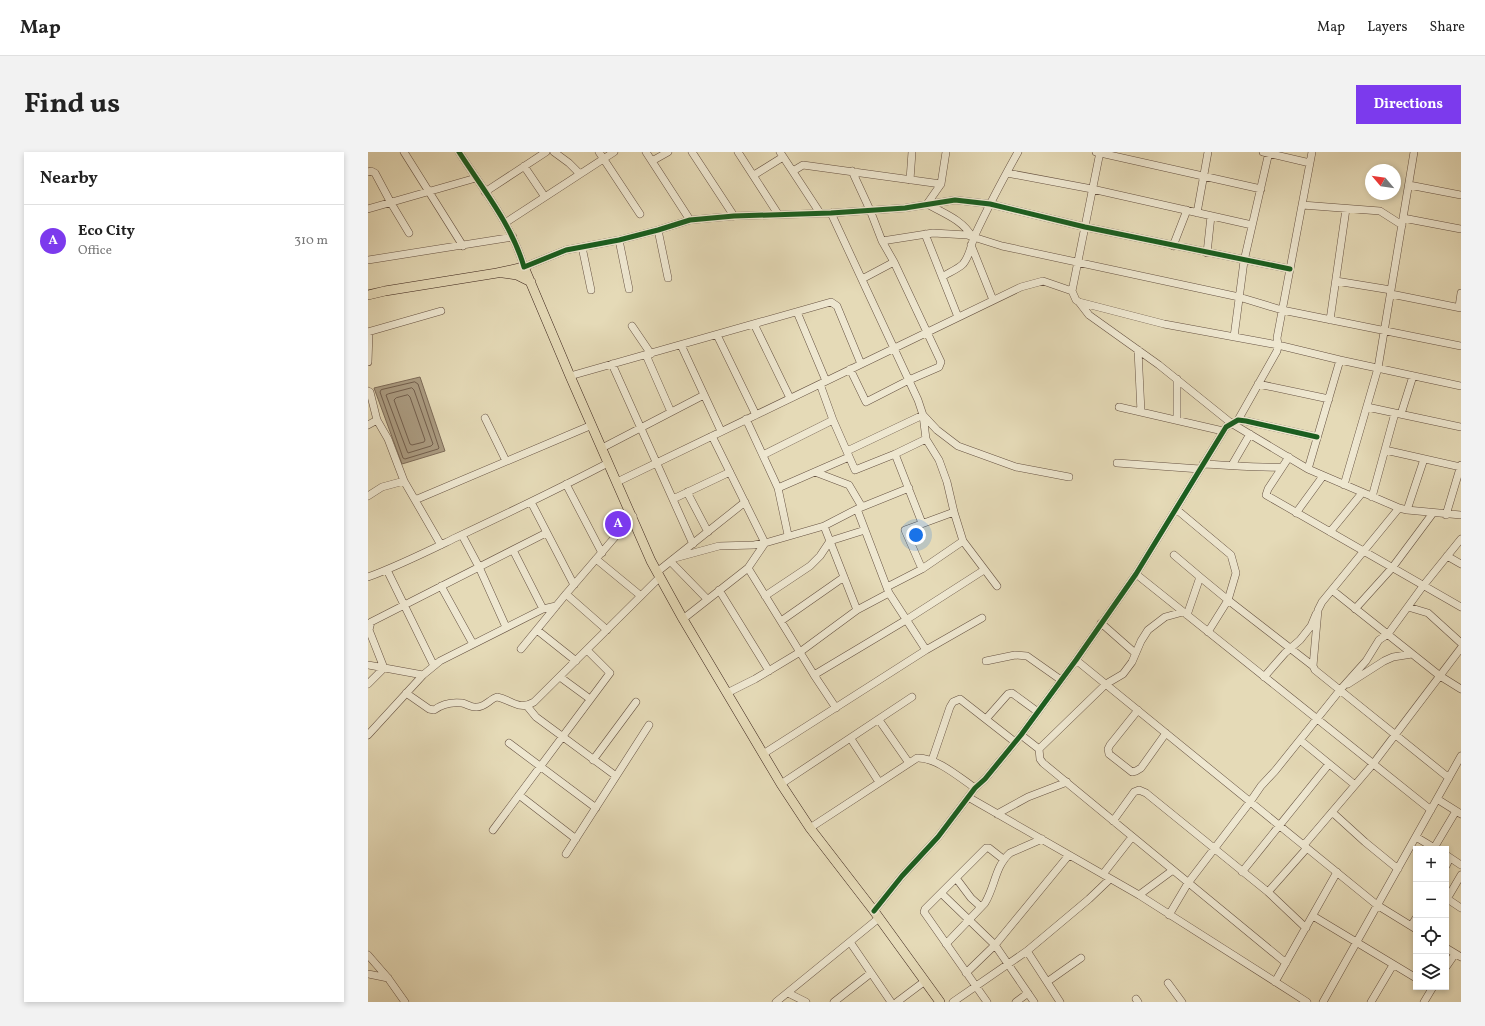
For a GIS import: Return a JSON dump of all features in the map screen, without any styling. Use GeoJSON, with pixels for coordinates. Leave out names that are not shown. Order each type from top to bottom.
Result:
{"type":"FeatureCollection","features":[{"type":"Feature","properties":{"kind":"main road"},"geometry":{"type":"LineString","coordinates":[[368,295],[524,267],[632,516],[659,575],[683,619],[781,784],[810,828],[876,914],[940,1002]]}},
{"type":"Feature","properties":{"kind":"main road"},"geometry":{"type":"LineString","coordinates":[[497,273],[517,275],[531,282]]}},
{"type":"Feature","properties":{"kind":"street"},"geometry":{"type":"LineString","coordinates":[[404,152],[463,246]]}},
{"type":"Feature","properties":{"kind":"street"},"geometry":{"type":"LineString","coordinates":[[459,152],[513,237],[520,252],[524,267],[566,250],[618,240],[690,220],[734,216],[831,213],[905,208],[955,200],[990,204],[1085,227],[1244,261],[1290,269]]}},
{"type":"Feature","properties":{"kind":"street"},"geometry":{"type":"LineString","coordinates":[[485,192],[546,152]]}},
{"type":"Feature","properties":{"kind":"street"},"geometry":{"type":"LineString","coordinates":[[554,152],[569,163],[580,174]]}},
{"type":"Feature","properties":{"kind":"street"},"geometry":{"type":"LineString","coordinates":[[599,152],[640,214]]}},
{"type":"Feature","properties":{"kind":"street"},"geometry":{"type":"LineString","coordinates":[[505,223],[614,152]]}},
{"type":"Feature","properties":{"kind":"street"},"geometry":{"type":"LineString","coordinates":[[646,152],[690,220]]}},
{"type":"Feature","properties":{"kind":"street"},"geometry":{"type":"LineString","coordinates":[[652,161],[668,152]]}},
{"type":"Feature","properties":{"kind":"street"},"geometry":{"type":"LineString","coordinates":[[692,152],[734,216]]}},
{"type":"Feature","properties":{"kind":"street"},"geometry":{"type":"LineString","coordinates":[[738,152],[778,214]]}},
{"type":"Feature","properties":{"kind":"street"},"geometry":{"type":"LineString","coordinates":[[910,180],[912,152]]}},
{"type":"Feature","properties":{"kind":"street"},"geometry":{"type":"LineString","coordinates":[[928,204],[941,184],[946,152]]}},
{"type":"Feature","properties":{"kind":"street"},"geometry":{"type":"LineString","coordinates":[[971,236],[1018,152]]}},
{"type":"Feature","properties":{"kind":"street"},"geometry":{"type":"LineString","coordinates":[[1261,189],[1203,177],[1099,152],[1079,262],[1072,291],[1076,300],[1088,315],[1138,350],[1250,434],[1308,469],[1399,508],[1461,516]]}},
{"type":"Feature","properties":{"kind":"street"},"geometry":{"type":"LineString","coordinates":[[1197,213],[1208,152]]}},
{"type":"Feature","properties":{"kind":"street"},"geometry":{"type":"LineString","coordinates":[[1234,337],[1244,261],[1261,189],[1267,152],[1310,163]]}},
{"type":"Feature","properties":{"kind":"street"},"geometry":{"type":"LineString","coordinates":[[776,1002],[850,942],[876,914],[902,876],[938,837],[975,788],[985,779],[1021,735],[1136,574],[1223,431],[1234,421],[1258,384],[1277,351],[1277,338],[1312,152]]}},
{"type":"Feature","properties":{"kind":"street"},"geometry":{"type":"LineString","coordinates":[[1344,485],[1378,368],[1414,152]]}},
{"type":"Feature","properties":{"kind":"street"},"geometry":{"type":"LineString","coordinates":[[754,175],[782,154],[820,213]]}},
{"type":"Feature","properties":{"kind":"street"},"geometry":{"type":"LineString","coordinates":[[793,171],[803,165],[941,184]]}},
{"type":"Feature","properties":{"kind":"street"},"geometry":{"type":"LineString","coordinates":[[524,166],[545,197]]}},
{"type":"Feature","properties":{"kind":"street"},"geometry":{"type":"LineString","coordinates":[[850,370],[866,402],[909,380],[939,367],[942,362],[894,262],[882,241],[852,171]]}},
{"type":"Feature","properties":{"kind":"street"},"geometry":{"type":"LineString","coordinates":[[368,172],[375,172],[390,203],[409,233]]}},
{"type":"Feature","properties":{"kind":"street"},"geometry":{"type":"LineString","coordinates":[[1007,173],[1252,225]]}},
{"type":"Feature","properties":{"kind":"street"},"geometry":{"type":"LineString","coordinates":[[368,209],[476,178]]}},
{"type":"Feature","properties":{"kind":"street"},"geometry":{"type":"LineString","coordinates":[[1409,185],[1461,195]]}},
{"type":"Feature","properties":{"kind":"street"},"geometry":{"type":"LineString","coordinates":[[928,204],[968,229],[971,236],[972,247],[993,300]]}},
{"type":"Feature","properties":{"kind":"street"},"geometry":{"type":"LineString","coordinates":[[1302,205],[1380,211],[1403,221],[1461,229]]}},
{"type":"Feature","properties":{"kind":"street"},"geometry":{"type":"LineString","coordinates":[[1330,320],[1346,209]]}},
{"type":"Feature","properties":{"kind":"street"},"geometry":{"type":"LineString","coordinates":[[1173,246],[1187,210]]}},
{"type":"Feature","properties":{"kind":"street"},"geometry":{"type":"LineString","coordinates":[[831,213],[918,400],[923,416],[926,439],[939,460],[947,482],[963,541],[997,586]]}},
{"type":"Feature","properties":{"kind":"street"},"geometry":{"type":"LineString","coordinates":[[1207,253],[1211,216]]}},
{"type":"Feature","properties":{"kind":"street"},"geometry":{"type":"LineString","coordinates":[[658,230],[668,278]]}},
{"type":"Feature","properties":{"kind":"street"},"geometry":{"type":"LineString","coordinates":[[882,241],[933,233],[971,236],[1002,246],[1239,297],[1282,310],[1461,346]]}},
{"type":"Feature","properties":{"kind":"street"},"geometry":{"type":"LineString","coordinates":[[925,234],[958,318]]}},
{"type":"Feature","properties":{"kind":"street"},"geometry":{"type":"LineString","coordinates":[[368,260],[513,237]]}},
{"type":"Feature","properties":{"kind":"street"},"geometry":{"type":"LineString","coordinates":[[618,240],[629,289]]}},
{"type":"Feature","properties":{"kind":"street"},"geometry":{"type":"LineString","coordinates":[[582,247],[591,290]]}},
{"type":"Feature","properties":{"kind":"street"},"geometry":{"type":"LineString","coordinates":[[942,276],[963,265],[972,247]]}},
{"type":"Feature","properties":{"kind":"street"},"geometry":{"type":"LineString","coordinates":[[862,279],[894,262]]}},
{"type":"Feature","properties":{"kind":"street"},"geometry":{"type":"LineString","coordinates":[[617,482],[1021,287],[1043,281],[1072,291]]}},
{"type":"Feature","properties":{"kind":"street"},"geometry":{"type":"LineString","coordinates":[[1336,281],[1460,308],[1461,293]]}},
{"type":"Feature","properties":{"kind":"street"},"geometry":{"type":"LineString","coordinates":[[570,376],[831,302],[836,306],[861,364]]}},
{"type":"Feature","properties":{"kind":"street"},"geometry":{"type":"LineString","coordinates":[[1079,302],[1164,324],[1278,345],[1461,386]]}},
{"type":"Feature","properties":{"kind":"street"},"geometry":{"type":"LineString","coordinates":[[368,362],[368,332],[441,311]]}},
{"type":"Feature","properties":{"kind":"street"},"geometry":{"type":"LineString","coordinates":[[797,312],[823,382],[833,420],[855,470],[895,454],[926,439]]}},
{"type":"Feature","properties":{"kind":"street"},"geometry":{"type":"LineString","coordinates":[[754,324],[790,398]]}},
{"type":"Feature","properties":{"kind":"street"},"geometry":{"type":"LineString","coordinates":[[632,326],[648,354],[672,412]]}},
{"type":"Feature","properties":{"kind":"street"},"geometry":{"type":"LineString","coordinates":[[717,335],[756,415]]}},
{"type":"Feature","properties":{"kind":"street"},"geometry":{"type":"LineString","coordinates":[[681,345],[721,432]]}},
{"type":"Feature","properties":{"kind":"street"},"geometry":{"type":"LineString","coordinates":[[1138,350],[1141,412]]}},
{"type":"Feature","properties":{"kind":"street"},"geometry":{"type":"LineString","coordinates":[[1308,469],[1340,360]]}},
{"type":"Feature","properties":{"kind":"street"},"geometry":{"type":"LineString","coordinates":[[612,364],[693,544]]}},
{"type":"Feature","properties":{"kind":"street"},"geometry":{"type":"LineString","coordinates":[[1372,497],[1385,450],[1412,376]]}},
{"type":"Feature","properties":{"kind":"street"},"geometry":{"type":"LineString","coordinates":[[1177,379],[1177,420]]}},
{"type":"Feature","properties":{"kind":"street"},"geometry":{"type":"LineString","coordinates":[[1258,384],[1329,399]]}},
{"type":"Feature","properties":{"kind":"street"},"geometry":{"type":"LineString","coordinates":[[368,390],[370,392],[377,420],[388,439],[404,481],[441,545]]}},
{"type":"Feature","properties":{"kind":"street"},"geometry":{"type":"LineString","coordinates":[[602,448],[704,395]]}},
{"type":"Feature","properties":{"kind":"street"},"geometry":{"type":"LineString","coordinates":[[1119,407],[1223,431]]}},
{"type":"Feature","properties":{"kind":"street"},"geometry":{"type":"LineString","coordinates":[[1367,407],[1461,427]]}},
{"type":"Feature","properties":{"kind":"street"},"geometry":{"type":"LineString","coordinates":[[778,488],[815,472],[923,416]]}},
{"type":"Feature","properties":{"kind":"street"},"geometry":{"type":"LineString","coordinates":[[923,416],[937,430],[958,446],[1016,467],[1069,477]]}},
{"type":"Feature","properties":{"kind":"street"},"geometry":{"type":"LineString","coordinates":[[485,418],[506,462]]}},
{"type":"Feature","properties":{"kind":"street"},"geometry":{"type":"LineString","coordinates":[[746,419],[778,488],[788,535]]}},
{"type":"Feature","properties":{"kind":"street"},"geometry":{"type":"LineString","coordinates":[[368,425],[377,420]]}},
{"type":"Feature","properties":{"kind":"street"},"geometry":{"type":"LineString","coordinates":[[763,455],[833,420]]}},
{"type":"Feature","properties":{"kind":"street"},"geometry":{"type":"LineString","coordinates":[[1234,421],[1318,437]]}},
{"type":"Feature","properties":{"kind":"street"},"geometry":{"type":"LineString","coordinates":[[415,500],[592,425]]}},
{"type":"Feature","properties":{"kind":"street"},"geometry":{"type":"LineString","coordinates":[[1232,465],[1250,434]]}},
{"type":"Feature","properties":{"kind":"street"},"geometry":{"type":"LineString","coordinates":[[712,436],[765,543]]}},
{"type":"Feature","properties":{"kind":"street"},"geometry":{"type":"LineString","coordinates":[[1385,450],[1461,466],[1446,515]]}},
{"type":"Feature","properties":{"kind":"street"},"geometry":{"type":"LineString","coordinates":[[895,454],[922,524]]}},
{"type":"Feature","properties":{"kind":"street"},"geometry":{"type":"LineString","coordinates":[[1289,457],[1268,489],[1266,495],[1461,607]]}},
{"type":"Feature","properties":{"kind":"street"},"geometry":{"type":"LineString","coordinates":[[1407,510],[1424,459]]}},
{"type":"Feature","properties":{"kind":"street"},"geometry":{"type":"LineString","coordinates":[[368,577],[387,570],[531,502],[608,462]]}},
{"type":"Feature","properties":{"kind":"street"},"geometry":{"type":"LineString","coordinates":[[1117,463],[1202,467],[1232,465],[1256,468],[1282,467]]}},
{"type":"Feature","properties":{"kind":"street"},"geometry":{"type":"LineString","coordinates":[[673,499],[730,472]]}},
{"type":"Feature","properties":{"kind":"street"},"geometry":{"type":"LineString","coordinates":[[815,472],[849,485],[860,508],[865,530],[888,590],[926,650]]}},
{"type":"Feature","properties":{"kind":"street"},"geometry":{"type":"LineString","coordinates":[[1296,513],[1323,476]]}},
{"type":"Feature","properties":{"kind":"street"},"geometry":{"type":"LineString","coordinates":[[368,496],[382,487],[404,481]]}},
{"type":"Feature","properties":{"kind":"street"},"geometry":{"type":"LineString","coordinates":[[566,484],[602,553]]}},
{"type":"Feature","properties":{"kind":"street"},"geometry":{"type":"LineString","coordinates":[[673,560],[719,546],[754,545],[765,543],[788,535],[824,526],[860,508],[908,488]]}},
{"type":"Feature","properties":{"kind":"street"},"geometry":{"type":"LineString","coordinates":[[687,492],[708,532]]}},
{"type":"Feature","properties":{"kind":"street"},"geometry":{"type":"LineString","coordinates":[[1330,532],[1362,493]]}},
{"type":"Feature","properties":{"kind":"street"},"geometry":{"type":"LineString","coordinates":[[531,502],[574,586]]}},
{"type":"Feature","properties":{"kind":"street"},"geometry":{"type":"LineString","coordinates":[[406,693],[434,710],[439,706],[454,703],[461,703],[477,708],[497,697],[517,705],[527,706],[534,702],[560,677],[641,596],[673,560],[745,502]]}},
{"type":"Feature","properties":{"kind":"street"},"geometry":{"type":"LineString","coordinates":[[1264,678],[1285,653],[1300,640],[1310,626],[1322,602],[1399,508]]}},
{"type":"Feature","properties":{"kind":"street"},"geometry":{"type":"LineString","coordinates":[[1176,509],[1231,556],[1236,573],[1228,600],[1208,632]]}},
{"type":"Feature","properties":{"kind":"street"},"geometry":{"type":"LineString","coordinates":[[922,569],[905,530],[954,512]]}},
{"type":"Feature","properties":{"kind":"street"},"geometry":{"type":"LineString","coordinates":[[1355,609],[1392,568],[1433,513]]}},
{"type":"Feature","properties":{"kind":"street"},"geometry":{"type":"LineString","coordinates":[[521,648],[632,516]]}},
{"type":"Feature","properties":{"kind":"street"},"geometry":{"type":"LineString","coordinates":[[824,526],[857,610]]}},
{"type":"Feature","properties":{"kind":"street"},"geometry":{"type":"LineString","coordinates":[[765,596],[810,566],[820,556],[830,541],[865,530]]}},
{"type":"Feature","properties":{"kind":"street"},"geometry":{"type":"LineString","coordinates":[[384,668],[368,630],[371,622],[546,533]]}},
{"type":"Feature","properties":{"kind":"street"},"geometry":{"type":"LineString","coordinates":[[462,535],[479,567],[506,627]]}},
{"type":"Feature","properties":{"kind":"street"},"geometry":{"type":"LineString","coordinates":[[1169,915],[1188,883],[1261,786],[1340,690],[1366,661],[1379,640],[1388,634],[1423,586],[1461,539]]}},
{"type":"Feature","properties":{"kind":"street"},"geometry":{"type":"LineString","coordinates":[[727,693],[769,671],[800,652],[857,610],[963,541]]}},
{"type":"Feature","properties":{"kind":"street"},"geometry":{"type":"LineString","coordinates":[[683,619],[748,568],[765,543]]}},
{"type":"Feature","properties":{"kind":"street"},"geometry":{"type":"LineString","coordinates":[[513,550],[543,609]]}},
{"type":"Feature","properties":{"kind":"street"},"geometry":{"type":"LineString","coordinates":[[1174,555],[1228,600],[1314,666],[1315,670],[1449,778]]}},
{"type":"Feature","properties":{"kind":"street"},"geometry":{"type":"LineString","coordinates":[[1447,556],[1461,564]]}},
{"type":"Feature","properties":{"kind":"street"},"geometry":{"type":"LineString","coordinates":[[596,560],[641,596]]}},
{"type":"Feature","properties":{"kind":"street"},"geometry":{"type":"LineString","coordinates":[[673,560],[707,599]]}},
{"type":"Feature","properties":{"kind":"street"},"geometry":{"type":"LineString","coordinates":[[748,568],[836,708]]}},
{"type":"Feature","properties":{"kind":"street"},"geometry":{"type":"LineString","coordinates":[[387,570],[434,666]]}},
{"type":"Feature","properties":{"kind":"street"},"geometry":{"type":"LineString","coordinates":[[814,675],[906,620],[984,570]]}},
{"type":"Feature","properties":{"kind":"street"},"geometry":{"type":"LineString","coordinates":[[1136,574],[1316,720],[1431,810]]}},
{"type":"Feature","properties":{"kind":"street"},"geometry":{"type":"LineString","coordinates":[[781,621],[844,577]]}},
{"type":"Feature","properties":{"kind":"street"},"geometry":{"type":"LineString","coordinates":[[1185,613],[1200,577]]}},
{"type":"Feature","properties":{"kind":"street"},"geometry":{"type":"LineString","coordinates":[[441,586],[473,644]]}},
{"type":"Feature","properties":{"kind":"street"},"geometry":{"type":"LineString","coordinates":[[719,590],[769,671]]}},
{"type":"Feature","properties":{"kind":"street"},"geometry":{"type":"LineString","coordinates":[[1332,590],[1440,676],[1461,689]]}},
{"type":"Feature","properties":{"kind":"street"},"geometry":{"type":"LineString","coordinates":[[566,594],[607,630]]}},
{"type":"Feature","properties":{"kind":"street"},"geometry":{"type":"LineString","coordinates":[[368,734],[406,693],[440,661],[543,609],[556,606]]}},
{"type":"Feature","properties":{"kind":"street"},"geometry":{"type":"LineString","coordinates":[[1408,607],[1428,614],[1461,643]]}},
{"type":"Feature","properties":{"kind":"street"},"geometry":{"type":"LineString","coordinates":[[1314,666],[1318,610]]}},
{"type":"Feature","properties":{"kind":"street"},"geometry":{"type":"LineString","coordinates":[[1039,749],[1106,684],[1123,674],[1132,662],[1145,634],[1155,624],[1165,617],[1185,613]]}},
{"type":"Feature","properties":{"kind":"street"},"geometry":{"type":"LineString","coordinates":[[763,754],[926,650],[982,618]]}},
{"type":"Feature","properties":{"kind":"street"},"geometry":{"type":"LineString","coordinates":[[1101,623],[1135,653]]}},
{"type":"Feature","properties":{"kind":"street"},"geometry":{"type":"LineString","coordinates":[[537,630],[576,661]]}},
{"type":"Feature","properties":{"kind":"street"},"geometry":{"type":"LineString","coordinates":[[1268,892],[1332,812],[1373,764],[1461,648]]}},
{"type":"Feature","properties":{"kind":"street"},"geometry":{"type":"LineString","coordinates":[[493,830],[610,673],[587,650]]}},
{"type":"Feature","properties":{"kind":"street"},"geometry":{"type":"LineString","coordinates":[[1340,690],[1384,661],[1393,657],[1412,654]]}},
{"type":"Feature","properties":{"kind":"street"},"geometry":{"type":"LineString","coordinates":[[986,661],[1015,655],[1027,656],[1061,680]]}},
{"type":"Feature","properties":{"kind":"street"},"geometry":{"type":"LineString","coordinates":[[1076,660],[1377,906],[1413,928]]}},
{"type":"Feature","properties":{"kind":"street"},"geometry":{"type":"LineString","coordinates":[[368,665],[424,675]]}},
{"type":"Feature","properties":{"kind":"street"},"geometry":{"type":"LineString","coordinates":[[368,684],[384,668]]}},
{"type":"Feature","properties":{"kind":"street"},"geometry":{"type":"LineString","coordinates":[[560,677],[590,699]]}},
{"type":"Feature","properties":{"kind":"street"},"geometry":{"type":"LineString","coordinates":[[986,719],[1008,694],[1012,693],[1038,712]]}},
{"type":"Feature","properties":{"kind":"street"},"geometry":{"type":"LineString","coordinates":[[781,784],[851,739],[912,697]]}},
{"type":"Feature","properties":{"kind":"street"},"geometry":{"type":"LineString","coordinates":[[932,760],[953,702],[960,699],[1014,742]]}},
{"type":"Feature","properties":{"kind":"street"},"geometry":{"type":"LineString","coordinates":[[593,760],[636,702]]}},
{"type":"Feature","properties":{"kind":"street"},"geometry":{"type":"LineString","coordinates":[[527,706],[536,717],[616,776]]}},
{"type":"Feature","properties":{"kind":"street"},"geometry":{"type":"LineString","coordinates":[[1138,710],[1110,745],[1108,749],[1109,754],[1132,772],[1136,771],[1141,768],[1166,733]]}},
{"type":"Feature","properties":{"kind":"street"},"geometry":{"type":"LineString","coordinates":[[879,720],[909,763]]}},
{"type":"Feature","properties":{"kind":"street"},"geometry":{"type":"LineString","coordinates":[[566,854],[649,725]]}},
{"type":"Feature","properties":{"kind":"street"},"geometry":{"type":"LineString","coordinates":[[1021,735],[1039,749],[1040,759],[1043,763],[1286,963]]}},
{"type":"Feature","properties":{"kind":"street"},"geometry":{"type":"LineString","coordinates":[[851,739],[879,782]]}},
{"type":"Feature","properties":{"kind":"street"},"geometry":{"type":"LineString","coordinates":[[1300,740],[1355,785]]}},
{"type":"Feature","properties":{"kind":"street"},"geometry":{"type":"LineString","coordinates":[[509,743],[596,808]]}},
{"type":"Feature","properties":{"kind":"street"},"geometry":{"type":"LineString","coordinates":[[1323,1002],[1449,778],[1458,767],[1461,756]]}},
{"type":"Feature","properties":{"kind":"street"},"geometry":{"type":"LineString","coordinates":[[810,828],[917,758],[932,760],[975,788]]}},
{"type":"Feature","properties":{"kind":"street"},"geometry":{"type":"LineString","coordinates":[[1242,872],[1329,764]]}},
{"type":"Feature","properties":{"kind":"street"},"geometry":{"type":"LineString","coordinates":[[997,814],[1028,797],[1067,782]]}},
{"type":"Feature","properties":{"kind":"street"},"geometry":{"type":"LineString","coordinates":[[1113,821],[1134,792],[1139,790],[1146,793],[1268,892],[1306,928]]}},
{"type":"Feature","properties":{"kind":"street"},"geometry":{"type":"LineString","coordinates":[[519,795],[576,839]]}},
{"type":"Feature","properties":{"kind":"street"},"geometry":{"type":"LineString","coordinates":[[968,797],[1139,895],[1307,1002]]}},
{"type":"Feature","properties":{"kind":"street"},"geometry":{"type":"LineString","coordinates":[[1436,846],[1458,812],[1437,799]]}},
{"type":"Feature","properties":{"kind":"street"},"geometry":{"type":"LineString","coordinates":[[1332,812],[1398,869]]}},
{"type":"Feature","properties":{"kind":"street"},"geometry":{"type":"LineString","coordinates":[[1416,836],[1432,846]]}},
{"type":"Feature","properties":{"kind":"street"},"geometry":{"type":"LineString","coordinates":[[1102,874],[1132,837]]}},
{"type":"Feature","properties":{"kind":"street"},"geometry":{"type":"LineString","coordinates":[[946,944],[981,907],[990,895],[1003,860],[1010,853],[1042,839]]}},
{"type":"Feature","properties":{"kind":"street"},"geometry":{"type":"LineString","coordinates":[[987,1002],[924,912],[925,909],[986,848],[989,848],[1003,860]]}},
{"type":"Feature","properties":{"kind":"street"},"geometry":{"type":"LineString","coordinates":[[966,973],[995,945],[1069,855]]}},
{"type":"Feature","properties":{"kind":"street"},"geometry":{"type":"LineString","coordinates":[[1449,858],[1461,865]]}},
{"type":"Feature","properties":{"kind":"street"},"geometry":{"type":"LineString","coordinates":[[1139,895],[1173,870]]}},
{"type":"Feature","properties":{"kind":"street"},"geometry":{"type":"LineString","coordinates":[[1275,982],[1337,872]]}},
{"type":"Feature","properties":{"kind":"street"},"geometry":{"type":"LineString","coordinates":[[1449,893],[1461,875]]}},
{"type":"Feature","properties":{"kind":"street"},"geometry":{"type":"LineString","coordinates":[[956,878],[971,898],[981,907]]}},
{"type":"Feature","properties":{"kind":"street"},"geometry":{"type":"LineString","coordinates":[[953,1002],[1027,951],[1089,899],[1110,879]]}},
{"type":"Feature","properties":{"kind":"street"},"geometry":{"type":"LineString","coordinates":[[941,893],[995,945],[1034,1002]]}},
{"type":"Feature","properties":{"kind":"street"},"geometry":{"type":"LineString","coordinates":[[1449,900],[1461,908]]}},
{"type":"Feature","properties":{"kind":"street"},"geometry":{"type":"LineString","coordinates":[[1313,916],[1413,976]]}},
{"type":"Feature","properties":{"kind":"street"},"geometry":{"type":"LineString","coordinates":[[850,942],[891,1002]]}},
{"type":"Feature","properties":{"kind":"street"},"geometry":{"type":"LineString","coordinates":[[1449,950],[1458,956],[1449,964]]}},
{"type":"Feature","properties":{"kind":"street"},"geometry":{"type":"LineString","coordinates":[[1027,951],[1060,1002]]}},
{"type":"Feature","properties":{"kind":"street"},"geometry":{"type":"LineString","coordinates":[[368,955],[388,978],[405,1002]]}},
{"type":"Feature","properties":{"kind":"street"},"geometry":{"type":"LineString","coordinates":[[1047,982],[1081,958]]}},
{"type":"Feature","properties":{"kind":"street"},"geometry":{"type":"LineString","coordinates":[[1370,1002],[1393,965]]}},
{"type":"Feature","properties":{"kind":"street"},"geometry":{"type":"LineString","coordinates":[[834,1002],[871,973]]}},
{"type":"Feature","properties":{"kind":"street"},"geometry":{"type":"LineString","coordinates":[[368,974],[388,978]]}},
{"type":"Feature","properties":{"kind":"street"},"geometry":{"type":"LineString","coordinates":[[897,1002],[924,981]]}},
{"type":"Feature","properties":{"kind":"street"},"geometry":{"type":"LineString","coordinates":[[1168,983],[1182,1002]]}},
{"type":"Feature","properties":{"kind":"street"},"geometry":{"type":"LineString","coordinates":[[1424,1002],[1430,990]]}},
{"type":"Feature","properties":{"kind":"street"},"geometry":{"type":"LineString","coordinates":[[788,993],[806,1002]]}},
{"type":"Feature","properties":{"kind":"street"},"geometry":{"type":"LineString","coordinates":[[1016,1002],[1028,993]]}},
{"type":"Feature","properties":{"kind":"water"},"geometry":{"type":"Polygon","coordinates":[[[420,377],[445,451],[402,464],[374,388],[420,377]]]}},
{"type":"Feature","properties":{"kind":"cycle path"},"geometry":{"type":"LineString","coordinates":[[459,152],[487,193],[512,236],[524,267],[566,250],[619,240],[690,220],[734,216],[831,213],[905,208],[955,200],[990,204],[1085,227],[1290,269]]}},
{"type":"Feature","properties":{"kind":"cycle path"},"geometry":{"type":"LineString","coordinates":[[874,911],[902,876],[938,837],[975,788],[985,779],[1021,735],[1076,660],[1136,574],[1226,427],[1238,420],[1317,437]]}},
{"type":"Feature","properties":{"kind":"place","name":"Eco City"},"geometry":{"type":"Point","coordinates":[618,524]}}]}
